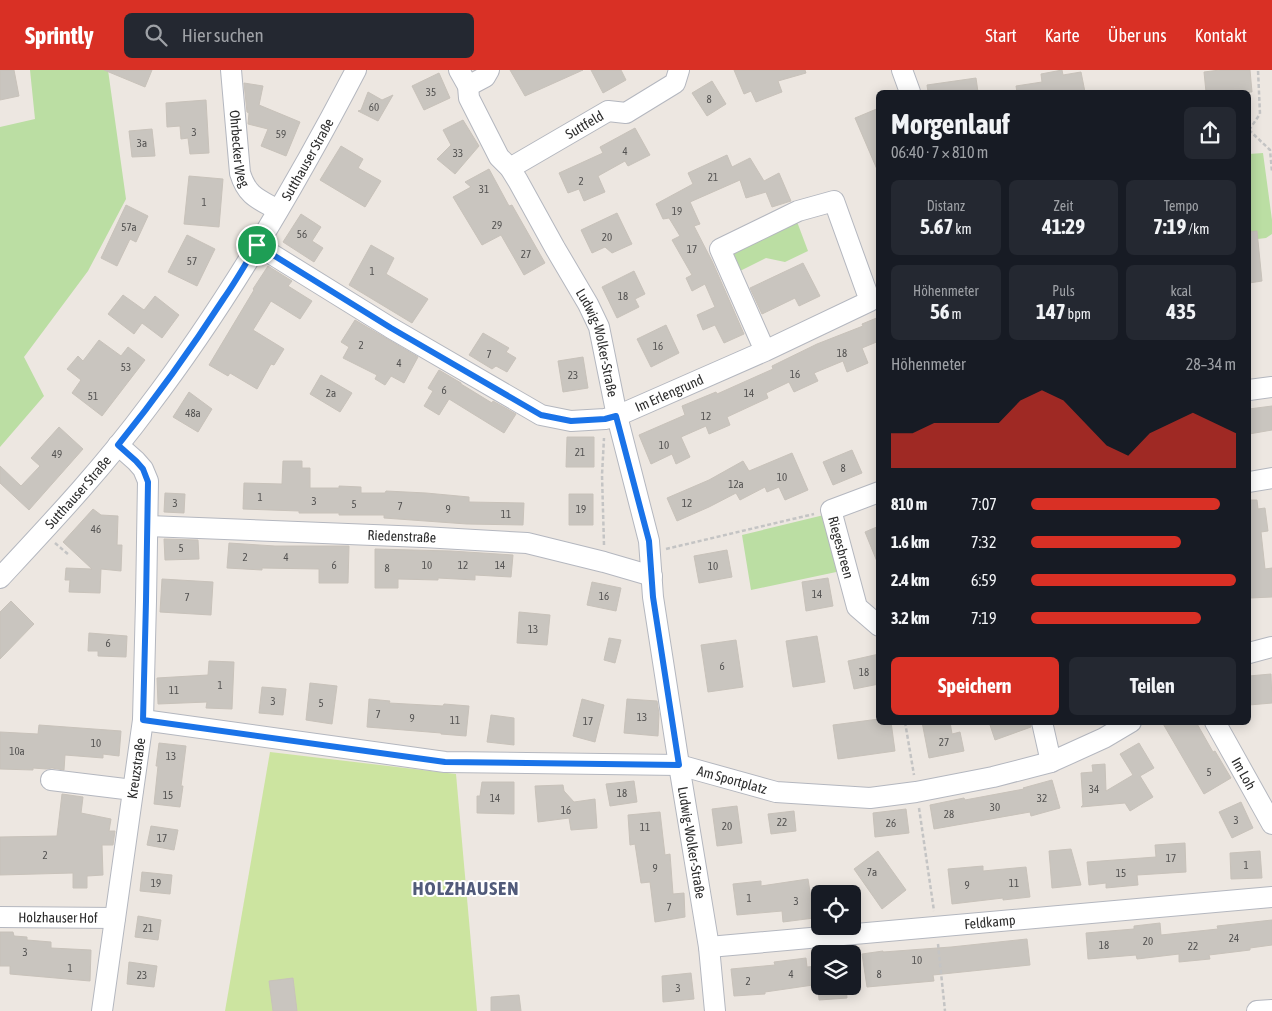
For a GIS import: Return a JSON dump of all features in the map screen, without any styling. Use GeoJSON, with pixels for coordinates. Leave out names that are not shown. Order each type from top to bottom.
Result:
{"type":"FeatureCollection","features":[{"type":"Feature","properties":{"kind":"street","name":"Ohrbecker Weg"},"geometry":{"type":"LineString","coordinates":[[231,70],[240,173],[244,184],[252,195],[278,210]]}},
{"type":"Feature","properties":{"kind":"street","name":"Sutthauser Straße"},"geometry":{"type":"LineString","coordinates":[[0,578],[65,507],[118,445],[181,362],[226,297],[319,140],[356,70]]}},
{"type":"Feature","properties":{"kind":"street","name":"Ludwig-Wolker-Straße"},"geometry":{"type":"LineString","coordinates":[[489,70],[485,77],[463,78],[469,98],[499,157],[510,168],[588,304],[599,327],[611,418],[649,541],[653,597],[710,947],[714,1011]]}},
{"type":"Feature","properties":{"kind":"street","name":"Suttfeld"},"geometry":{"type":"LineString","coordinates":[[510,168],[608,111],[626,113],[675,83],[679,70]]}},
{"type":"Feature","properties":{"kind":"street"},"geometry":{"type":"LineString","coordinates":[[902,70],[909,90]]}},
{"type":"Feature","properties":{"kind":"street","name":"Im Erlengrund"},"geometry":{"type":"LineString","coordinates":[[257,245],[391,328],[541,415],[571,421],[611,418],[765,351],[870,302],[834,201],[798,211],[720,249],[765,351]]}},
{"type":"Feature","properties":{"kind":"street"},"geometry":{"type":"LineString","coordinates":[[1251,390],[1272,387]]}},
{"type":"Feature","properties":{"kind":"street","name":"Kreuzstraße"},"geometry":{"type":"LineString","coordinates":[[102,1011],[143,720],[148,482],[143,469],[118,445]]}},
{"type":"Feature","properties":{"kind":"street"},"geometry":{"type":"LineString","coordinates":[[1251,482],[1272,478]]}},
{"type":"Feature","properties":{"kind":"street","name":"Riegesbreen"},"geometry":{"type":"LineString","coordinates":[[876,493],[832,510],[857,606],[876,623]]}},
{"type":"Feature","properties":{"kind":"street","name":"Riedenstraße"},"geometry":{"type":"LineString","coordinates":[[148,526],[413,536],[527,543],[652,576]]}},
{"type":"Feature","properties":{"kind":"street"},"geometry":{"type":"LineString","coordinates":[[1251,652],[1272,647]]}},
{"type":"Feature","properties":{"kind":"street","name":"Am Sportplatz"},"geometry":{"type":"LineString","coordinates":[[143,720],[445,762],[679,765],[776,792],[870,798],[916,792],[993,777],[1051,762],[1104,738],[1126,725]]}},
{"type":"Feature","properties":{"kind":"street"},"geometry":{"type":"LineString","coordinates":[[1043,725],[1051,762]]}},
{"type":"Feature","properties":{"kind":"street","name":"Im Loh"},"geometry":{"type":"LineString","coordinates":[[1217,725],[1272,824]]}},
{"type":"Feature","properties":{"kind":"street"},"geometry":{"type":"LineString","coordinates":[[51,780],[133,790]]}},
{"type":"Feature","properties":{"kind":"street","name":"Feldkamp"},"geometry":{"type":"LineString","coordinates":[[710,947],[1272,897]]}},
{"type":"Feature","properties":{"kind":"street","name":"Holzhauser Hof"},"geometry":{"type":"LineString","coordinates":[[0,917],[115,918]]}},
{"type":"Feature","properties":{"kind":"street"},"geometry":{"type":"LineString","coordinates":[[1257,1011],[1272,1010]]}},
{"type":"Feature","properties":{"kind":"path"},"geometry":{"type":"LineString","coordinates":[[1251,127],[1260,114],[1258,70]]}},
{"type":"Feature","properties":{"kind":"path"},"geometry":{"type":"LineString","coordinates":[[1251,132],[1270,150],[1272,172]]}},
{"type":"Feature","properties":{"kind":"path"},"geometry":{"type":"LineString","coordinates":[[604,562],[602,475],[611,418]]}},
{"type":"Feature","properties":{"kind":"path"},"geometry":{"type":"LineString","coordinates":[[650,553],[832,510]]}},
{"type":"Feature","properties":{"kind":"path"},"geometry":{"type":"LineString","coordinates":[[54,542],[69,555]]}},
{"type":"Feature","properties":{"kind":"path"},"geometry":{"type":"LineString","coordinates":[[905,725],[937,927],[945,1011]]}},
{"type":"Feature","properties":{"kind":"green space"},"geometry":{"type":"Polygon","coordinates":[[[30,70],[108,70],[126,199],[88,271],[24,357],[44,396],[0,447],[0,127],[35,119],[30,70]]]}},
{"type":"Feature","properties":{"kind":"green space"},"geometry":{"type":"Polygon","coordinates":[[[1263,153],[1272,220],[1272,234],[1266,238],[1251,240],[1251,154],[1263,153]]]}},
{"type":"Feature","properties":{"kind":"green space"},"geometry":{"type":"Polygon","coordinates":[[[796,219],[808,251],[785,262],[766,258],[736,273],[726,250],[796,219]]]}},
{"type":"Feature","properties":{"kind":"green space"},"geometry":{"type":"Polygon","coordinates":[[[828,514],[841,571],[751,590],[742,535],[828,514]]]}},
{"type":"Feature","properties":{"kind":"green space"},"geometry":{"type":"Polygon","coordinates":[[[270,752],[456,774],[477,1011],[225,1011],[270,752]]]}},
{"type":"Feature","properties":{"kind":"building"},"geometry":{"type":"Polygon","coordinates":[[[0,70],[14,70],[19,96],[0,100],[0,70]]]}},
{"type":"Feature","properties":{"kind":"building"},"geometry":{"type":"Polygon","coordinates":[[[104,70],[152,70],[145,87],[104,70]]]}},
{"type":"Feature","properties":{"kind":"building"},"geometry":{"type":"Polygon","coordinates":[[[510,70],[583,70],[525,96],[510,70]]]}},
{"type":"Feature","properties":{"kind":"building"},"geometry":{"type":"Polygon","coordinates":[[[591,70],[621,70],[626,80],[603,93],[591,70]]]}},
{"type":"Feature","properties":{"kind":"building"},"geometry":{"type":"Polygon","coordinates":[[[734,70],[805,70],[806,73],[778,81],[782,92],[756,102],[751,91],[744,94],[734,70]]]}},
{"type":"Feature","properties":{"kind":"building"},"geometry":{"type":"Polygon","coordinates":[[[1062,70],[1063,75],[1081,72],[1085,90],[1017,90],[1016,86],[1042,82],[1041,74],[1062,70]]]}},
{"type":"Feature","properties":{"kind":"building"},"geometry":{"type":"Polygon","coordinates":[[[1250,70],[1252,92],[1251,90],[1206,90],[1204,72],[1250,70]]]}},
{"type":"Feature","properties":{"kind":"building"},"geometry":{"type":"Polygon","coordinates":[[[439,73],[450,98],[424,110],[412,86],[439,73]]]}},
{"type":"Feature","properties":{"kind":"building"},"geometry":{"type":"Polygon","coordinates":[[[976,78],[978,90],[928,90],[927,85],[976,78]]]}},
{"type":"Feature","properties":{"kind":"building"},"geometry":{"type":"Polygon","coordinates":[[[712,81],[726,104],[707,116],[692,93],[712,81]]]}},
{"type":"Feature","properties":{"kind":"building"},"geometry":{"type":"Polygon","coordinates":[[[244,83],[263,86],[259,105],[300,122],[286,156],[261,146],[268,129],[248,124],[249,113],[247,112],[244,83]]]}},
{"type":"Feature","properties":{"kind":"building"},"geometry":{"type":"Polygon","coordinates":[[[368,92],[382,100],[393,95],[378,121],[358,111],[361,110],[368,92]]]}},
{"type":"Feature","properties":{"kind":"building"},"geometry":{"type":"Polygon","coordinates":[[[206,100],[209,153],[190,154],[188,138],[181,139],[180,126],[167,127],[166,103],[206,100]]]}},
{"type":"Feature","properties":{"kind":"building"},"geometry":{"type":"Polygon","coordinates":[[[876,109],[876,167],[855,118],[876,109]]]}},
{"type":"Feature","properties":{"kind":"building"},"geometry":{"type":"Polygon","coordinates":[[[463,120],[479,146],[455,174],[437,159],[451,145],[443,130],[463,120]]]}},
{"type":"Feature","properties":{"kind":"building"},"geometry":{"type":"Polygon","coordinates":[[[635,128],[650,155],[628,166],[625,161],[598,176],[605,192],[584,201],[579,189],[568,193],[559,173],[603,153],[600,147],[635,128]]]}},
{"type":"Feature","properties":{"kind":"building"},"geometry":{"type":"Polygon","coordinates":[[[152,129],[155,156],[132,157],[129,131],[152,129]]]}},
{"type":"Feature","properties":{"kind":"building"},"geometry":{"type":"Polygon","coordinates":[[[341,146],[363,159],[358,168],[381,181],[365,207],[320,180],[341,146]]]}},
{"type":"Feature","properties":{"kind":"building"},"geometry":{"type":"Polygon","coordinates":[[[727,155],[732,167],[750,158],[764,181],[779,173],[791,201],[772,207],[766,192],[746,198],[740,180],[690,202],[700,224],[694,226],[712,261],[744,334],[724,343],[715,325],[703,330],[697,315],[715,307],[705,284],[692,291],[686,278],[692,275],[672,240],[680,236],[669,218],[663,219],[656,204],[693,184],[688,173],[727,155]]]}},
{"type":"Feature","properties":{"kind":"building"},"geometry":{"type":"Polygon","coordinates":[[[489,169],[509,206],[512,205],[545,263],[524,275],[501,235],[482,245],[453,197],[471,187],[465,182],[489,169]]]}},
{"type":"Feature","properties":{"kind":"building"},"geometry":{"type":"Polygon","coordinates":[[[189,176],[223,179],[219,227],[184,224],[189,176]]]}},
{"type":"Feature","properties":{"kind":"building"},"geometry":{"type":"Polygon","coordinates":[[[126,205],[148,216],[136,242],[130,239],[117,266],[101,258],[126,205]]]}},
{"type":"Feature","properties":{"kind":"building"},"geometry":{"type":"Polygon","coordinates":[[[617,213],[632,244],[612,253],[605,247],[592,253],[581,230],[617,213]]]}},
{"type":"Feature","properties":{"kind":"building"},"geometry":{"type":"Polygon","coordinates":[[[301,214],[321,227],[312,241],[323,248],[314,262],[283,242],[301,214]]]}},
{"type":"Feature","properties":{"kind":"building"},"geometry":{"type":"Polygon","coordinates":[[[1257,231],[1262,281],[1251,283],[1251,232],[1257,231]]]}},
{"type":"Feature","properties":{"kind":"building"},"geometry":{"type":"Polygon","coordinates":[[[187,235],[215,249],[197,286],[168,272],[187,235]]]}},
{"type":"Feature","properties":{"kind":"building"},"geometry":{"type":"Polygon","coordinates":[[[371,245],[394,258],[386,274],[428,299],[412,323],[349,285],[371,245]]]}},
{"type":"Feature","properties":{"kind":"building"},"geometry":{"type":"Polygon","coordinates":[[[803,263],[820,296],[799,306],[795,298],[762,314],[750,288],[803,263]]]}},
{"type":"Feature","properties":{"kind":"building"},"geometry":{"type":"Polygon","coordinates":[[[268,266],[292,281],[288,286],[312,301],[300,319],[271,301],[253,330],[284,349],[274,365],[271,364],[257,389],[230,373],[228,376],[209,365],[268,266]]]}},
{"type":"Feature","properties":{"kind":"building"},"geometry":{"type":"Polygon","coordinates":[[[634,271],[645,294],[635,299],[639,307],[617,318],[602,287],[634,271]]]}},
{"type":"Feature","properties":{"kind":"building"},"geometry":{"type":"Polygon","coordinates":[[[123,295],[144,310],[155,296],[179,315],[162,338],[142,323],[134,334],[108,314],[123,295]]]}},
{"type":"Feature","properties":{"kind":"building"},"geometry":{"type":"Polygon","coordinates":[[[876,318],[876,342],[862,348],[868,363],[847,372],[843,361],[814,373],[818,381],[794,392],[789,382],[766,393],[768,398],[727,417],[730,425],[709,434],[706,426],[681,437],[690,457],[676,464],[672,454],[651,464],[639,435],[685,415],[682,406],[716,392],[717,394],[773,369],[772,366],[817,344],[863,326],[862,324],[876,318]]]}},
{"type":"Feature","properties":{"kind":"building"},"geometry":{"type":"Polygon","coordinates":[[[355,320],[418,357],[404,383],[391,376],[385,385],[375,379],[377,375],[343,358],[349,347],[341,342],[355,320]]]}},
{"type":"Feature","properties":{"kind":"building"},"geometry":{"type":"Polygon","coordinates":[[[666,325],[679,353],[651,367],[637,339],[666,325]]]}},
{"type":"Feature","properties":{"kind":"building"},"geometry":{"type":"Polygon","coordinates":[[[483,333],[509,348],[506,352],[516,358],[507,372],[496,366],[492,369],[469,355],[483,333]]]}},
{"type":"Feature","properties":{"kind":"building"},"geometry":{"type":"Polygon","coordinates":[[[99,340],[121,356],[128,347],[145,360],[102,416],[72,393],[81,380],[67,369],[78,356],[83,361],[99,340]]]}},
{"type":"Feature","properties":{"kind":"building"},"geometry":{"type":"Polygon","coordinates":[[[583,357],[588,388],[563,392],[558,361],[583,357]]]}},
{"type":"Feature","properties":{"kind":"building"},"geometry":{"type":"Polygon","coordinates":[[[439,370],[492,403],[493,401],[516,414],[504,433],[449,399],[439,415],[424,406],[433,391],[428,388],[439,370]]]}},
{"type":"Feature","properties":{"kind":"building"},"geometry":{"type":"Polygon","coordinates":[[[321,375],[352,393],[340,412],[310,394],[321,375]]]}},
{"type":"Feature","properties":{"kind":"building"},"geometry":{"type":"Polygon","coordinates":[[[189,392],[212,409],[198,432],[173,417],[189,392]]]}},
{"type":"Feature","properties":{"kind":"building"},"geometry":{"type":"Polygon","coordinates":[[[1272,406],[1272,430],[1251,434],[1251,409],[1272,406]]]}},
{"type":"Feature","properties":{"kind":"building"},"geometry":{"type":"Polygon","coordinates":[[[59,427],[83,449],[29,510],[0,483],[0,466],[21,486],[40,466],[31,458],[59,427]]]}},
{"type":"Feature","properties":{"kind":"building"},"geometry":{"type":"Polygon","coordinates":[[[567,437],[594,437],[594,467],[566,467],[567,437]]]}},
{"type":"Feature","properties":{"kind":"building"},"geometry":{"type":"Polygon","coordinates":[[[852,450],[862,473],[833,485],[823,462],[852,450]]]}},
{"type":"Feature","properties":{"kind":"building"},"geometry":{"type":"Polygon","coordinates":[[[792,453],[808,490],[785,500],[779,487],[767,492],[765,487],[740,500],[736,493],[677,521],[667,498],[709,480],[743,461],[749,471],[792,453]]]}},
{"type":"Feature","properties":{"kind":"building"},"geometry":{"type":"Polygon","coordinates":[[[283,461],[302,461],[302,468],[310,468],[310,488],[361,487],[361,493],[385,493],[386,491],[426,493],[469,497],[469,502],[524,503],[523,525],[467,524],[384,518],[384,515],[339,515],[339,513],[299,513],[299,511],[243,509],[244,483],[282,484],[283,461]]]}},
{"type":"Feature","properties":{"kind":"building"},"geometry":{"type":"Polygon","coordinates":[[[165,493],[185,494],[184,513],[164,512],[165,493]]]}},
{"type":"Feature","properties":{"kind":"building"},"geometry":{"type":"Polygon","coordinates":[[[569,494],[593,494],[593,525],[569,525],[569,494]]]}},
{"type":"Feature","properties":{"kind":"building"},"geometry":{"type":"Polygon","coordinates":[[[1251,500],[1257,500],[1258,509],[1265,508],[1268,531],[1261,532],[1265,569],[1272,568],[1272,597],[1251,598],[1251,500]]]}},
{"type":"Feature","properties":{"kind":"building"},"geometry":{"type":"Polygon","coordinates":[[[93,509],[101,515],[118,516],[117,545],[122,545],[121,571],[101,569],[100,593],[69,592],[70,580],[65,580],[66,568],[92,569],[63,542],[93,509]]]}},
{"type":"Feature","properties":{"kind":"building"},"geometry":{"type":"Polygon","coordinates":[[[876,527],[876,559],[865,532],[876,527]]]}},
{"type":"Feature","properties":{"kind":"building"},"geometry":{"type":"Polygon","coordinates":[[[164,539],[198,540],[199,559],[165,560],[164,539]]]}},
{"type":"Feature","properties":{"kind":"building"},"geometry":{"type":"Polygon","coordinates":[[[229,543],[275,546],[349,546],[348,583],[319,583],[319,569],[262,568],[262,570],[227,568],[229,543]]]}},
{"type":"Feature","properties":{"kind":"building"},"geometry":{"type":"Polygon","coordinates":[[[375,549],[513,555],[511,577],[475,575],[475,580],[438,578],[438,580],[398,579],[398,588],[375,588],[375,549]]]}},
{"type":"Feature","properties":{"kind":"building"},"geometry":{"type":"Polygon","coordinates":[[[727,550],[732,577],[699,583],[694,556],[727,550]]]}},
{"type":"Feature","properties":{"kind":"building"},"geometry":{"type":"Polygon","coordinates":[[[828,578],[833,606],[806,611],[802,582],[828,578]]]}},
{"type":"Feature","properties":{"kind":"building"},"geometry":{"type":"Polygon","coordinates":[[[162,579],[213,582],[211,615],[160,612],[162,579]]]}},
{"type":"Feature","properties":{"kind":"building"},"geometry":{"type":"Polygon","coordinates":[[[592,582],[621,588],[616,611],[587,605],[592,582]]]}},
{"type":"Feature","properties":{"kind":"building"},"geometry":{"type":"Polygon","coordinates":[[[11,601],[34,624],[0,659],[0,612],[11,601]]]}},
{"type":"Feature","properties":{"kind":"building"},"geometry":{"type":"Polygon","coordinates":[[[519,612],[550,615],[547,645],[517,643],[519,612]]]}},
{"type":"Feature","properties":{"kind":"building"},"geometry":{"type":"Polygon","coordinates":[[[89,633],[127,636],[126,657],[98,656],[98,651],[88,651],[89,633]]]}},
{"type":"Feature","properties":{"kind":"building"},"geometry":{"type":"Polygon","coordinates":[[[817,636],[825,682],[793,687],[786,641],[817,636]]]}},
{"type":"Feature","properties":{"kind":"building"},"geometry":{"type":"Polygon","coordinates":[[[609,638],[621,640],[615,663],[604,660],[609,638]]]}},
{"type":"Feature","properties":{"kind":"building"},"geometry":{"type":"Polygon","coordinates":[[[736,640],[743,687],[708,692],[701,645],[736,640]]]}},
{"type":"Feature","properties":{"kind":"building"},"geometry":{"type":"Polygon","coordinates":[[[876,655],[876,685],[854,689],[848,661],[876,655]]]}},
{"type":"Feature","properties":{"kind":"building"},"geometry":{"type":"Polygon","coordinates":[[[209,661],[234,662],[232,709],[206,708],[207,702],[158,704],[157,678],[208,675],[209,661]]]}},
{"type":"Feature","properties":{"kind":"building"},"geometry":{"type":"Polygon","coordinates":[[[1271,674],[1272,703],[1251,705],[1251,676],[1271,674]]]}},
{"type":"Feature","properties":{"kind":"building"},"geometry":{"type":"Polygon","coordinates":[[[310,683],[337,686],[332,724],[306,720],[310,683]]]}},
{"type":"Feature","properties":{"kind":"building"},"geometry":{"type":"Polygon","coordinates":[[[262,687],[286,689],[283,715],[259,713],[262,687]]]}},
{"type":"Feature","properties":{"kind":"building"},"geometry":{"type":"Polygon","coordinates":[[[369,699],[390,701],[389,703],[469,706],[466,736],[367,727],[369,699]]]}},
{"type":"Feature","properties":{"kind":"building"},"geometry":{"type":"Polygon","coordinates":[[[582,699],[604,705],[595,742],[573,736],[582,699]]]}},
{"type":"Feature","properties":{"kind":"building"},"geometry":{"type":"Polygon","coordinates":[[[627,699],[657,701],[659,714],[658,736],[624,733],[627,699]]]}},
{"type":"Feature","properties":{"kind":"building"},"geometry":{"type":"Polygon","coordinates":[[[491,715],[514,718],[514,745],[487,742],[491,715]]]}},
{"type":"Feature","properties":{"kind":"building"},"geometry":{"type":"Polygon","coordinates":[[[876,719],[876,725],[891,725],[895,751],[838,759],[833,725],[876,719]]]}},
{"type":"Feature","properties":{"kind":"building"},"geometry":{"type":"Polygon","coordinates":[[[39,725],[121,731],[119,756],[103,754],[103,758],[65,755],[64,770],[52,768],[33,768],[33,770],[0,769],[0,732],[38,734],[39,725]]]}},
{"type":"Feature","properties":{"kind":"building"},"geometry":{"type":"Polygon","coordinates":[[[923,725],[950,725],[952,734],[960,732],[964,751],[929,758],[923,725]]]}},
{"type":"Feature","properties":{"kind":"building"},"geometry":{"type":"Polygon","coordinates":[[[990,725],[1031,725],[1031,727],[995,740],[990,725]]]}},
{"type":"Feature","properties":{"kind":"building"},"geometry":{"type":"Polygon","coordinates":[[[1164,725],[1198,725],[1231,778],[1204,794],[1164,725]]]}},
{"type":"Feature","properties":{"kind":"building"},"geometry":{"type":"Polygon","coordinates":[[[159,743],[186,746],[180,807],[154,804],[159,743]]]}},
{"type":"Feature","properties":{"kind":"building"},"geometry":{"type":"Polygon","coordinates":[[[1139,743],[1154,768],[1140,776],[1153,797],[1130,811],[1125,803],[1081,807],[1083,805],[1081,773],[1093,772],[1092,765],[1105,764],[1106,791],[1133,775],[1120,754],[1139,743]]]}},
{"type":"Feature","properties":{"kind":"building"},"geometry":{"type":"Polygon","coordinates":[[[1052,780],[1060,808],[1031,816],[1030,812],[934,829],[930,805],[1024,789],[1052,780]]]}},
{"type":"Feature","properties":{"kind":"building"},"geometry":{"type":"Polygon","coordinates":[[[634,781],[637,802],[610,806],[606,784],[634,781]]]}},
{"type":"Feature","properties":{"kind":"building"},"geometry":{"type":"Polygon","coordinates":[[[482,782],[514,782],[514,814],[477,813],[477,796],[480,796],[482,782]]]}},
{"type":"Feature","properties":{"kind":"building"},"geometry":{"type":"Polygon","coordinates":[[[563,785],[564,791],[574,802],[595,799],[597,828],[571,830],[569,818],[538,822],[535,786],[563,785]]]}},
{"type":"Feature","properties":{"kind":"building"},"geometry":{"type":"Polygon","coordinates":[[[62,794],[83,797],[81,813],[111,819],[109,831],[115,831],[113,845],[102,845],[103,875],[87,876],[87,888],[73,888],[73,873],[0,875],[0,837],[57,836],[62,794]]]}},
{"type":"Feature","properties":{"kind":"building"},"geometry":{"type":"Polygon","coordinates":[[[1241,802],[1253,828],[1232,838],[1219,812],[1241,802]]]}},
{"type":"Feature","properties":{"kind":"building"},"geometry":{"type":"Polygon","coordinates":[[[737,806],[742,843],[717,846],[712,809],[737,806]]]}},
{"type":"Feature","properties":{"kind":"building"},"geometry":{"type":"Polygon","coordinates":[[[906,809],[909,833],[875,837],[873,813],[906,809]]]}},
{"type":"Feature","properties":{"kind":"building"},"geometry":{"type":"Polygon","coordinates":[[[794,811],[796,831],[771,834],[768,814],[794,811]]]}},
{"type":"Feature","properties":{"kind":"building"},"geometry":{"type":"Polygon","coordinates":[[[660,812],[665,855],[670,854],[673,894],[684,893],[685,917],[655,922],[650,882],[641,883],[635,844],[630,845],[628,815],[660,812]]]}},
{"type":"Feature","properties":{"kind":"building"},"geometry":{"type":"Polygon","coordinates":[[[151,826],[178,830],[174,850],[147,845],[151,826]]]}},
{"type":"Feature","properties":{"kind":"building"},"geometry":{"type":"Polygon","coordinates":[[[1185,843],[1186,872],[1137,875],[1138,885],[1106,888],[1106,883],[1089,885],[1087,862],[1156,857],[1155,845],[1185,843]]]}},
{"type":"Feature","properties":{"kind":"building"},"geometry":{"type":"Polygon","coordinates":[[[1071,849],[1081,885],[1052,888],[1049,851],[1071,849]]]}},
{"type":"Feature","properties":{"kind":"building"},"geometry":{"type":"Polygon","coordinates":[[[878,851],[906,890],[882,909],[854,869],[878,851]]]}},
{"type":"Feature","properties":{"kind":"building"},"geometry":{"type":"Polygon","coordinates":[[[1260,851],[1262,878],[1231,879],[1230,853],[1260,851]]]}},
{"type":"Feature","properties":{"kind":"building"},"geometry":{"type":"Polygon","coordinates":[[[983,866],[983,871],[1026,867],[1030,897],[952,904],[948,869],[983,866]]]}},
{"type":"Feature","properties":{"kind":"building"},"geometry":{"type":"Polygon","coordinates":[[[142,872],[172,875],[170,894],[140,891],[142,872]]]}},
{"type":"Feature","properties":{"kind":"building"},"geometry":{"type":"Polygon","coordinates":[[[808,879],[811,898],[811,918],[783,922],[782,911],[737,915],[733,884],[761,881],[761,886],[808,879]]]}},
{"type":"Feature","properties":{"kind":"building"},"geometry":{"type":"Polygon","coordinates":[[[138,916],[161,920],[158,940],[135,937],[138,916]]]}},
{"type":"Feature","properties":{"kind":"building"},"geometry":{"type":"Polygon","coordinates":[[[1272,920],[1272,945],[1209,955],[1210,959],[1179,962],[1179,954],[1137,959],[1136,955],[1088,959],[1086,933],[1134,929],[1134,926],[1160,923],[1161,935],[1218,929],[1217,926],[1272,920]]]}},
{"type":"Feature","properties":{"kind":"building"},"geometry":{"type":"Polygon","coordinates":[[[0,932],[13,932],[14,936],[27,937],[27,940],[51,942],[51,948],[91,950],[90,981],[10,974],[10,966],[0,966],[0,932]]]}},
{"type":"Feature","properties":{"kind":"building"},"geometry":{"type":"Polygon","coordinates":[[[1027,939],[1030,965],[933,975],[934,981],[867,987],[862,954],[1027,939]]]}},
{"type":"Feature","properties":{"kind":"building"},"geometry":{"type":"Polygon","coordinates":[[[806,958],[807,967],[811,967],[811,985],[765,992],[765,994],[734,996],[731,969],[775,965],[774,962],[806,958]]]}},
{"type":"Feature","properties":{"kind":"building"},"geometry":{"type":"Polygon","coordinates":[[[129,962],[157,966],[154,987],[127,984],[129,962]]]}},
{"type":"Feature","properties":{"kind":"building"},"geometry":{"type":"Polygon","coordinates":[[[691,973],[694,999],[663,1002],[662,976],[691,973]]]}},
{"type":"Feature","properties":{"kind":"building"},"geometry":{"type":"Polygon","coordinates":[[[293,978],[297,1011],[273,1011],[269,981],[293,978]]]}},
{"type":"Feature","properties":{"kind":"building"},"geometry":{"type":"Polygon","coordinates":[[[519,995],[521,1011],[491,1011],[491,997],[519,995]]]}},
{"type":"Feature","properties":{"kind":"building"},"geometry":{"type":"Polygon","coordinates":[[[819,995],[847,995],[847,998],[819,1000],[819,995]]]}},
{"type":"Feature","properties":{"kind":"district","name":"HOLZHAUSEN"},"geometry":{"type":"Point","coordinates":[466,888]}},
{"type":"Feature","properties":{"kind":"route"},"geometry":{"type":"LineString","coordinates":[[257,245],[391,328],[541,415],[571,421],[605,419],[616,416],[649,541],[653,597],[679,765],[445,762],[143,720],[148,482],[143,469],[118,445],[181,362],[226,297],[257,245]]}}]}
